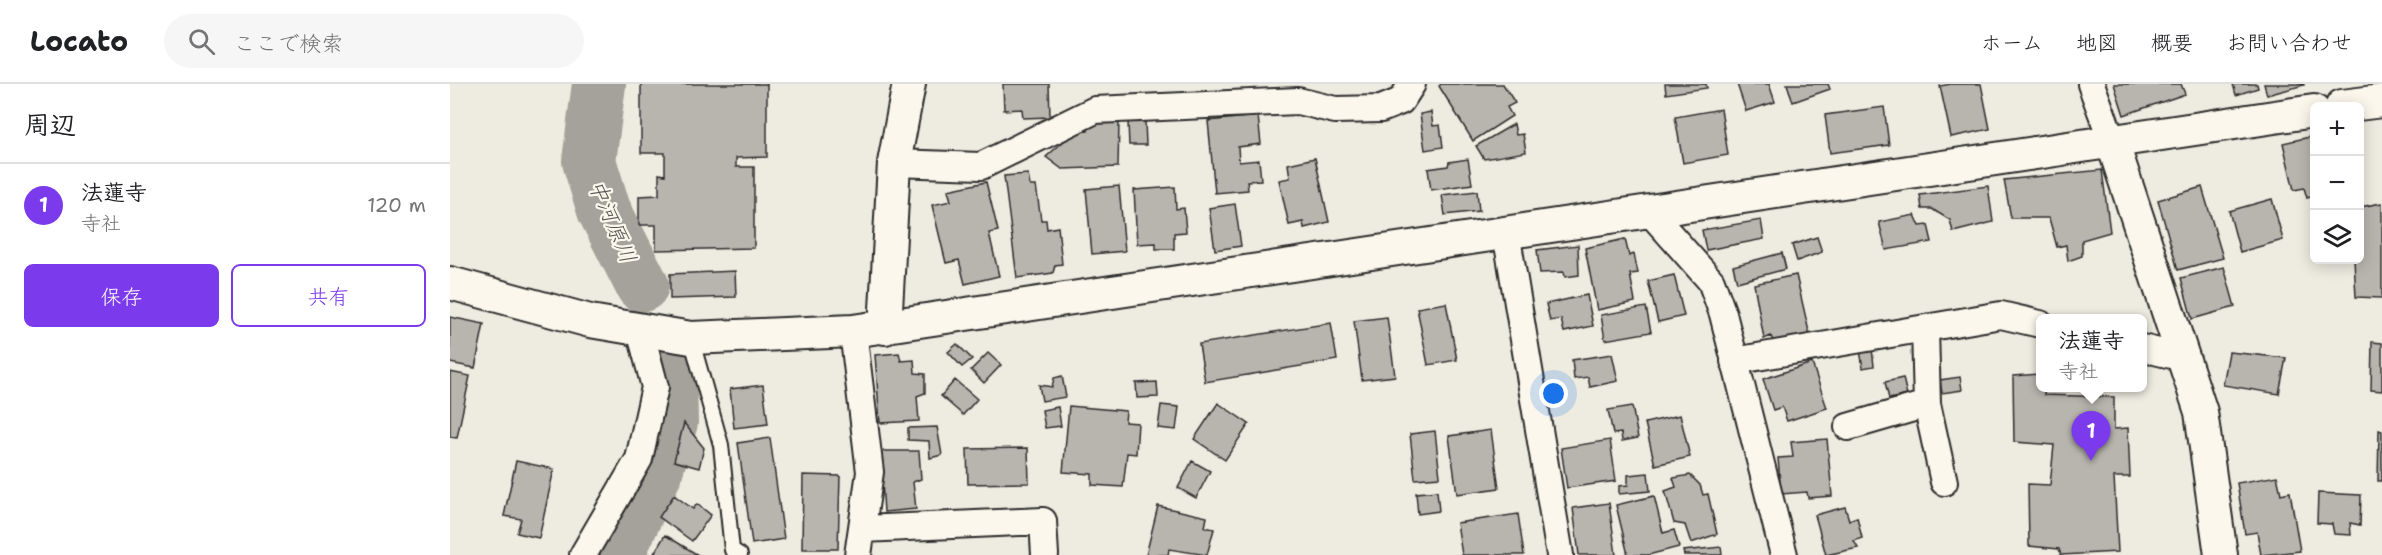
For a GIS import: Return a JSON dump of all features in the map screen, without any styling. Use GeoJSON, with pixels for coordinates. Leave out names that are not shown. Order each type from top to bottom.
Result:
{"type":"FeatureCollection","features":[{"type":"Feature","properties":{"kind":"street"},"geometry":{"type":"LineString","coordinates":[[885,328],[894,163],[909,84]]}},
{"type":"Feature","properties":{"kind":"street"},"geometry":{"type":"LineString","coordinates":[[894,163],[981,166],[1095,110],[1298,101],[1335,110],[1381,109],[1401,101],[1412,84]]}},
{"type":"Feature","properties":{"kind":"street"},"geometry":{"type":"LineString","coordinates":[[2091,84],[2201,412],[2221,555]]}},
{"type":"Feature","properties":{"kind":"street"},"geometry":{"type":"LineString","coordinates":[[2364,103],[2382,100]]}},
{"type":"Feature","properties":{"kind":"street"},"geometry":{"type":"LineString","coordinates":[[450,283],[590,321],[691,338],[853,331],[2310,112]]}},
{"type":"Feature","properties":{"kind":"street"},"geometry":{"type":"LineString","coordinates":[[1648,210],[1711,281],[1723,314],[1784,555]]}},
{"type":"Feature","properties":{"kind":"street"},"geometry":{"type":"LineString","coordinates":[[1506,232],[1560,555]]}},
{"type":"Feature","properties":{"kind":"street"},"geometry":{"type":"LineString","coordinates":[[1734,361],[2001,315],[2036,323]]}},
{"type":"Feature","properties":{"kind":"street"},"geometry":{"type":"LineString","coordinates":[[1925,329],[1927,404],[1944,482]]}},
{"type":"Feature","properties":{"kind":"street"},"geometry":{"type":"LineString","coordinates":[[583,555],[639,459],[655,387],[640,330]]}},
{"type":"Feature","properties":{"kind":"street"},"geometry":{"type":"LineString","coordinates":[[853,331],[870,472],[858,555]]}},
{"type":"Feature","properties":{"kind":"street"},"geometry":{"type":"LineString","coordinates":[[2147,349],[2184,358]]}},
{"type":"Feature","properties":{"kind":"street"},"geometry":{"type":"LineString","coordinates":[[1848,428],[1927,404]]}},
{"type":"Feature","properties":{"kind":"street"},"geometry":{"type":"LineString","coordinates":[[863,529],[1043,521],[1045,555]]}},
{"type":"Feature","properties":{"kind":"lane"},"geometry":{"type":"LineString","coordinates":[[691,338],[721,445],[732,550],[740,555]]}},
{"type":"Feature","properties":{"kind":"building"},"geometry":{"type":"Polygon","coordinates":[[[641,84],[767,84],[767,157],[736,158],[736,167],[754,167],[754,248],[656,250],[656,225],[639,225],[639,196],[659,195],[659,174],[665,175],[665,153],[641,153],[641,84]]]}},
{"type":"Feature","properties":{"kind":"building"},"geometry":{"type":"Polygon","coordinates":[[[1003,84],[1049,84],[1050,117],[1023,118],[1022,109],[1004,110],[1003,84]]]}},
{"type":"Feature","properties":{"kind":"building"},"geometry":{"type":"Polygon","coordinates":[[[1441,84],[1503,84],[1515,103],[1507,107],[1512,116],[1473,141],[1439,86],[1441,84]]]}},
{"type":"Feature","properties":{"kind":"building"},"geometry":{"type":"Polygon","coordinates":[[[1665,84],[1706,84],[1707,88],[1666,94],[1665,84]]]}},
{"type":"Feature","properties":{"kind":"building"},"geometry":{"type":"Polygon","coordinates":[[[1737,84],[1769,84],[1775,102],[1746,111],[1737,84]]]}},
{"type":"Feature","properties":{"kind":"building"},"geometry":{"type":"Polygon","coordinates":[[[1787,84],[1828,84],[1830,89],[1793,102],[1787,84]]]}},
{"type":"Feature","properties":{"kind":"building"},"geometry":{"type":"Polygon","coordinates":[[[1981,84],[1990,129],[1951,137],[1940,86],[1981,84]]]}},
{"type":"Feature","properties":{"kind":"building"},"geometry":{"type":"Polygon","coordinates":[[[2114,84],[2181,84],[2185,94],[2124,115],[2114,84]]]}},
{"type":"Feature","properties":{"kind":"building"},"geometry":{"type":"Polygon","coordinates":[[[2233,84],[2257,84],[2258,88],[2236,95],[2233,84]]]}},
{"type":"Feature","properties":{"kind":"building"},"geometry":{"type":"Polygon","coordinates":[[[2264,84],[2304,84],[2304,85],[2267,95],[2264,84]]]}},
{"type":"Feature","properties":{"kind":"building"},"geometry":{"type":"Polygon","coordinates":[[[1884,107],[1889,145],[1830,153],[1825,115],[1884,107]]]}},
{"type":"Feature","properties":{"kind":"building"},"geometry":{"type":"Polygon","coordinates":[[[1721,109],[1728,155],[1683,163],[1675,117],[1721,109]]]}},
{"type":"Feature","properties":{"kind":"building"},"geometry":{"type":"Polygon","coordinates":[[[1431,112],[1433,126],[1440,125],[1443,147],[1425,150],[1420,114],[1431,112]]]}},
{"type":"Feature","properties":{"kind":"building"},"geometry":{"type":"Polygon","coordinates":[[[1258,116],[1261,144],[1238,147],[1239,162],[1259,160],[1261,180],[1247,181],[1248,190],[1215,193],[1208,121],[1258,116]]]}},
{"type":"Feature","properties":{"kind":"building"},"geometry":{"type":"Polygon","coordinates":[[[1145,121],[1146,145],[1129,145],[1128,122],[1145,121]]]}},
{"type":"Feature","properties":{"kind":"building"},"geometry":{"type":"Polygon","coordinates":[[[1089,122],[1119,122],[1118,167],[1062,169],[1046,157],[1074,132],[1088,131],[1089,122]]]}},
{"type":"Feature","properties":{"kind":"building"},"geometry":{"type":"Polygon","coordinates":[[[1514,124],[1516,135],[1523,134],[1526,152],[1484,159],[1476,146],[1514,124]]]}},
{"type":"Feature","properties":{"kind":"building"},"geometry":{"type":"Polygon","coordinates":[[[2310,137],[2310,197],[2307,198],[2304,188],[2294,190],[2283,143],[2310,137]]]}},
{"type":"Feature","properties":{"kind":"building"},"geometry":{"type":"Polygon","coordinates":[[[1315,158],[1329,222],[1304,228],[1303,222],[1289,225],[1279,180],[1290,178],[1288,164],[1315,158]]]}},
{"type":"Feature","properties":{"kind":"building"},"geometry":{"type":"Polygon","coordinates":[[[1468,159],[1472,184],[1431,190],[1428,169],[1448,166],[1449,162],[1468,159]]]}},
{"type":"Feature","properties":{"kind":"building"},"geometry":{"type":"Polygon","coordinates":[[[2102,170],[2110,232],[2082,240],[2082,256],[2068,261],[2066,245],[2057,247],[2049,218],[2011,218],[2004,180],[2102,170]]]}},
{"type":"Feature","properties":{"kind":"building"},"geometry":{"type":"Polygon","coordinates":[[[1028,174],[1030,186],[1036,186],[1041,220],[1046,220],[1047,229],[1058,227],[1062,264],[1055,265],[1053,273],[1017,278],[1004,176],[1028,174]]]}},
{"type":"Feature","properties":{"kind":"building"},"geometry":{"type":"Polygon","coordinates":[[[986,182],[998,231],[989,233],[999,276],[965,284],[959,260],[946,263],[932,205],[951,201],[948,190],[986,182]]]}},
{"type":"Feature","properties":{"kind":"building"},"geometry":{"type":"Polygon","coordinates":[[[1119,186],[1125,251],[1092,254],[1086,189],[1119,186]]]}},
{"type":"Feature","properties":{"kind":"building"},"geometry":{"type":"Polygon","coordinates":[[[1988,186],[1993,222],[1953,232],[1950,220],[1932,209],[1922,209],[1920,195],[1988,186]]]}},
{"type":"Feature","properties":{"kind":"building"},"geometry":{"type":"Polygon","coordinates":[[[1175,187],[1176,209],[1184,208],[1186,232],[1174,233],[1174,249],[1156,249],[1156,243],[1137,244],[1134,190],[1175,187]]]}},
{"type":"Feature","properties":{"kind":"building"},"geometry":{"type":"Polygon","coordinates":[[[2202,187],[2223,258],[2178,270],[2158,200],[2202,187]]]}},
{"type":"Feature","properties":{"kind":"building"},"geometry":{"type":"Polygon","coordinates":[[[1477,191],[1479,211],[1445,215],[1442,195],[1477,191]]]}},
{"type":"Feature","properties":{"kind":"building"},"geometry":{"type":"Polygon","coordinates":[[[2272,199],[2283,240],[2240,252],[2229,211],[2272,199]]]}},
{"type":"Feature","properties":{"kind":"building"},"geometry":{"type":"Polygon","coordinates":[[[2382,203],[2382,298],[2356,297],[2354,264],[2364,264],[2364,206],[2382,203]]]}},
{"type":"Feature","properties":{"kind":"building"},"geometry":{"type":"Polygon","coordinates":[[[1235,204],[1241,246],[1215,250],[1209,208],[1235,204]]]}},
{"type":"Feature","properties":{"kind":"building"},"geometry":{"type":"Polygon","coordinates":[[[1915,215],[1920,226],[1928,225],[1932,242],[1886,250],[1879,222],[1915,215]]]}},
{"type":"Feature","properties":{"kind":"building"},"geometry":{"type":"Polygon","coordinates":[[[1761,220],[1764,239],[1706,250],[1702,230],[1761,220]]]}},
{"type":"Feature","properties":{"kind":"building"},"geometry":{"type":"Polygon","coordinates":[[[1817,237],[1822,252],[1797,261],[1792,245],[1817,237]]]}},
{"type":"Feature","properties":{"kind":"building"},"geometry":{"type":"Polygon","coordinates":[[[1625,239],[1629,256],[1634,254],[1638,273],[1630,274],[1635,302],[1597,310],[1585,248],[1625,239]]]}},
{"type":"Feature","properties":{"kind":"building"},"geometry":{"type":"Polygon","coordinates":[[[1578,245],[1579,275],[1565,277],[1564,272],[1540,273],[1537,250],[1578,245]]]}},
{"type":"Feature","properties":{"kind":"building"},"geometry":{"type":"Polygon","coordinates":[[[1782,253],[1786,269],[1737,282],[1733,266],[1782,253]]]}},
{"type":"Feature","properties":{"kind":"building"},"geometry":{"type":"Polygon","coordinates":[[[2224,267],[2235,307],[2192,319],[2181,278],[2224,267]]]}},
{"type":"Feature","properties":{"kind":"building"},"geometry":{"type":"Polygon","coordinates":[[[735,271],[736,297],[670,299],[670,274],[735,271]]]}},
{"type":"Feature","properties":{"kind":"building"},"geometry":{"type":"Polygon","coordinates":[[[1674,275],[1684,316],[1658,322],[1648,281],[1674,275]]]}},
{"type":"Feature","properties":{"kind":"building"},"geometry":{"type":"Polygon","coordinates":[[[1796,275],[1810,336],[1775,347],[1771,336],[1764,339],[1754,284],[1796,275]]]}},
{"type":"Feature","properties":{"kind":"building"},"geometry":{"type":"Polygon","coordinates":[[[1587,295],[1593,326],[1564,332],[1561,319],[1550,321],[1546,304],[1587,295]]]}},
{"type":"Feature","properties":{"kind":"building"},"geometry":{"type":"Polygon","coordinates":[[[1446,303],[1457,360],[1428,365],[1417,308],[1446,303]]]}},
{"type":"Feature","properties":{"kind":"building"},"geometry":{"type":"Polygon","coordinates":[[[1646,307],[1651,332],[1605,340],[1601,315],[1646,307]]]}},
{"type":"Feature","properties":{"kind":"building"},"geometry":{"type":"Polygon","coordinates":[[[450,317],[484,324],[475,368],[450,363],[450,317]]]}},
{"type":"Feature","properties":{"kind":"building"},"geometry":{"type":"Polygon","coordinates":[[[1387,317],[1395,376],[1362,380],[1354,321],[1387,317]]]}},
{"type":"Feature","properties":{"kind":"building"},"geometry":{"type":"Polygon","coordinates":[[[1331,323],[1337,360],[1205,382],[1199,344],[1331,323]]]}},
{"type":"Feature","properties":{"kind":"building"},"geometry":{"type":"Polygon","coordinates":[[[2372,342],[2382,343],[2382,391],[2371,390],[2372,342]]]}},
{"type":"Feature","properties":{"kind":"building"},"geometry":{"type":"Polygon","coordinates":[[[957,344],[972,359],[962,367],[948,352],[957,344]]]}},
{"type":"Feature","properties":{"kind":"building"},"geometry":{"type":"Polygon","coordinates":[[[1872,349],[1874,366],[1863,368],[1860,350],[1872,349]]]}},
{"type":"Feature","properties":{"kind":"building"},"geometry":{"type":"Polygon","coordinates":[[[2229,352],[2286,358],[2279,394],[2223,385],[2229,352]]]}},
{"type":"Feature","properties":{"kind":"building"},"geometry":{"type":"Polygon","coordinates":[[[899,353],[901,361],[914,360],[915,373],[925,374],[925,393],[917,396],[919,421],[880,423],[875,355],[899,353]]]}},
{"type":"Feature","properties":{"kind":"building"},"geometry":{"type":"Polygon","coordinates":[[[988,353],[1001,365],[984,383],[971,370],[988,353]]]}},
{"type":"Feature","properties":{"kind":"building"},"geometry":{"type":"Polygon","coordinates":[[[1612,354],[1618,381],[1590,387],[1588,377],[1574,379],[1572,360],[1612,354]]]}},
{"type":"Feature","properties":{"kind":"building"},"geometry":{"type":"Polygon","coordinates":[[[1812,363],[1827,408],[1787,421],[1782,407],[1773,410],[1763,379],[1812,363]]]}},
{"type":"Feature","properties":{"kind":"building"},"geometry":{"type":"Polygon","coordinates":[[[450,372],[470,376],[457,438],[450,437],[450,372]]]}},
{"type":"Feature","properties":{"kind":"building"},"geometry":{"type":"Polygon","coordinates":[[[2036,374],[2036,392],[2044,392],[2044,395],[2114,397],[2114,429],[2128,428],[2130,477],[2114,477],[2118,552],[2061,555],[2059,549],[2029,546],[2028,484],[2050,485],[2054,445],[2014,442],[2013,376],[2036,374]]]}},
{"type":"Feature","properties":{"kind":"building"},"geometry":{"type":"Polygon","coordinates":[[[1062,376],[1066,397],[1042,401],[1039,385],[1052,387],[1054,378],[1062,376]]]}},
{"type":"Feature","properties":{"kind":"building"},"geometry":{"type":"Polygon","coordinates":[[[1960,377],[1962,390],[1942,393],[1940,380],[1960,377]]]}},
{"type":"Feature","properties":{"kind":"building"},"geometry":{"type":"Polygon","coordinates":[[[1903,378],[1907,395],[1889,399],[1885,382],[1903,378]]]}},
{"type":"Feature","properties":{"kind":"building"},"geometry":{"type":"Polygon","coordinates":[[[955,380],[977,399],[963,415],[941,396],[955,380]]]}},
{"type":"Feature","properties":{"kind":"building"},"geometry":{"type":"Polygon","coordinates":[[[1157,382],[1158,397],[1137,398],[1136,383],[1157,382]]]}},
{"type":"Feature","properties":{"kind":"building"},"geometry":{"type":"Polygon","coordinates":[[[763,385],[768,424],[734,428],[730,389],[763,385]]]}},
{"type":"Feature","properties":{"kind":"building"},"geometry":{"type":"Polygon","coordinates":[[[1218,403],[1249,424],[1225,460],[1194,439],[1218,403]]]}},
{"type":"Feature","properties":{"kind":"building"},"geometry":{"type":"Polygon","coordinates":[[[1161,405],[1179,407],[1176,430],[1158,428],[1161,405]]]}},
{"type":"Feature","properties":{"kind":"building"},"geometry":{"type":"Polygon","coordinates":[[[1069,406],[1126,411],[1125,422],[1138,423],[1136,454],[1127,453],[1123,487],[1092,485],[1092,474],[1063,472],[1069,406]]]}},
{"type":"Feature","properties":{"kind":"building"},"geometry":{"type":"Polygon","coordinates":[[[1632,406],[1638,438],[1622,441],[1621,433],[1613,434],[1608,410],[1632,406]]]}},
{"type":"Feature","properties":{"kind":"building"},"geometry":{"type":"Polygon","coordinates":[[[1058,407],[1061,426],[1045,428],[1042,410],[1058,407]]]}},
{"type":"Feature","properties":{"kind":"building"},"geometry":{"type":"Polygon","coordinates":[[[1680,415],[1690,457],[1655,465],[1645,423],[1680,415]]]}},
{"type":"Feature","properties":{"kind":"building"},"geometry":{"type":"Polygon","coordinates":[[[684,423],[704,448],[699,468],[674,461],[684,423]]]}},
{"type":"Feature","properties":{"kind":"building"},"geometry":{"type":"Polygon","coordinates":[[[937,427],[942,455],[930,458],[929,441],[908,440],[908,428],[937,427]]]}},
{"type":"Feature","properties":{"kind":"building"},"geometry":{"type":"Polygon","coordinates":[[[1491,430],[1499,488],[1457,494],[1449,436],[1491,430]]]}},
{"type":"Feature","properties":{"kind":"building"},"geometry":{"type":"Polygon","coordinates":[[[2379,430],[2382,431],[2382,481],[2378,481],[2379,430]]]}},
{"type":"Feature","properties":{"kind":"building"},"geometry":{"type":"Polygon","coordinates":[[[1435,431],[1440,477],[1415,479],[1410,434],[1435,431]]]}},
{"type":"Feature","properties":{"kind":"building"},"geometry":{"type":"Polygon","coordinates":[[[770,438],[784,539],[752,544],[738,443],[770,438]]]}},
{"type":"Feature","properties":{"kind":"building"},"geometry":{"type":"Polygon","coordinates":[[[1827,439],[1832,496],[1808,498],[1807,492],[1781,494],[1778,458],[1793,457],[1791,442],[1827,439]]]}},
{"type":"Feature","properties":{"kind":"building"},"geometry":{"type":"Polygon","coordinates":[[[1610,440],[1616,481],[1567,488],[1561,448],[1610,440]]]}},
{"type":"Feature","properties":{"kind":"building"},"geometry":{"type":"Polygon","coordinates":[[[1028,448],[1029,483],[968,484],[967,449],[1028,448]]]}},
{"type":"Feature","properties":{"kind":"building"},"geometry":{"type":"Polygon","coordinates":[[[880,451],[919,451],[921,479],[913,482],[916,509],[884,512],[880,451]]]}},
{"type":"Feature","properties":{"kind":"building"},"geometry":{"type":"Polygon","coordinates":[[[516,461],[554,469],[539,538],[517,533],[521,519],[504,516],[516,461]]]}},
{"type":"Feature","properties":{"kind":"building"},"geometry":{"type":"Polygon","coordinates":[[[1192,461],[1210,471],[1196,498],[1178,488],[1192,461]]]}},
{"type":"Feature","properties":{"kind":"building"},"geometry":{"type":"Polygon","coordinates":[[[1648,473],[1650,491],[1619,494],[1619,486],[1628,485],[1628,475],[1648,473]]]}},
{"type":"Feature","properties":{"kind":"building"},"geometry":{"type":"Polygon","coordinates":[[[803,475],[840,476],[838,549],[802,549],[803,475]]]}},
{"type":"Feature","properties":{"kind":"building"},"geometry":{"type":"Polygon","coordinates":[[[1690,475],[1700,485],[1703,495],[1708,494],[1717,534],[1691,543],[1685,525],[1674,523],[1665,491],[1676,487],[1673,478],[1690,475]]]}},
{"type":"Feature","properties":{"kind":"building"},"geometry":{"type":"Polygon","coordinates":[[[2277,476],[2281,494],[2290,492],[2300,551],[2261,555],[2257,532],[2245,534],[2237,483],[2277,476]]]}},
{"type":"Feature","properties":{"kind":"building"},"geometry":{"type":"Polygon","coordinates":[[[1437,491],[1439,511],[1418,514],[1416,493],[1437,491]]]}},
{"type":"Feature","properties":{"kind":"building"},"geometry":{"type":"Polygon","coordinates":[[[2318,493],[2361,495],[2360,525],[2350,523],[2351,535],[2334,534],[2332,524],[2317,523],[2318,493]]]}},
{"type":"Feature","properties":{"kind":"building"},"geometry":{"type":"Polygon","coordinates":[[[674,495],[693,509],[697,504],[711,515],[692,541],[659,517],[674,495]]]}},
{"type":"Feature","properties":{"kind":"building"},"geometry":{"type":"Polygon","coordinates":[[[1654,496],[1663,533],[1674,530],[1679,547],[1648,555],[1628,555],[1616,505],[1654,496]]]}},
{"type":"Feature","properties":{"kind":"building"},"geometry":{"type":"Polygon","coordinates":[[[1609,503],[1616,555],[1579,555],[1573,508],[1609,503]]]}},
{"type":"Feature","properties":{"kind":"building"},"geometry":{"type":"Polygon","coordinates":[[[1158,506],[1207,517],[1205,527],[1214,529],[1207,555],[1169,549],[1168,555],[1146,555],[1158,506]]]}},
{"type":"Feature","properties":{"kind":"building"},"geometry":{"type":"Polygon","coordinates":[[[1845,507],[1849,520],[1857,517],[1862,538],[1854,541],[1858,548],[1826,555],[1815,515],[1845,507]]]}},
{"type":"Feature","properties":{"kind":"building"},"geometry":{"type":"Polygon","coordinates":[[[1518,514],[1524,555],[1462,555],[1457,523],[1518,514]]]}},
{"type":"Feature","properties":{"kind":"building"},"geometry":{"type":"Polygon","coordinates":[[[665,535],[698,555],[653,555],[665,535]]]}},
{"type":"Feature","properties":{"kind":"building"},"geometry":{"type":"Polygon","coordinates":[[[1721,547],[1722,555],[1684,555],[1683,551],[1721,547]]]}},
{"type":"Feature","properties":{"kind":"waterway","name":"中河原川"},"geometry":{"type":"LineString","coordinates":[[599,84],[589,161],[604,210],[642,285]]}},
{"type":"Feature","properties":{"kind":"waterway","name":"中河原川"},"geometry":{"type":"LineString","coordinates":[[617,555],[655,474],[671,422],[670,373]]}},
{"type":"Feature","properties":{"kind":"place","name":"法蓮寺"},"geometry":{"type":"Point","coordinates":[2091,461]}}]}
